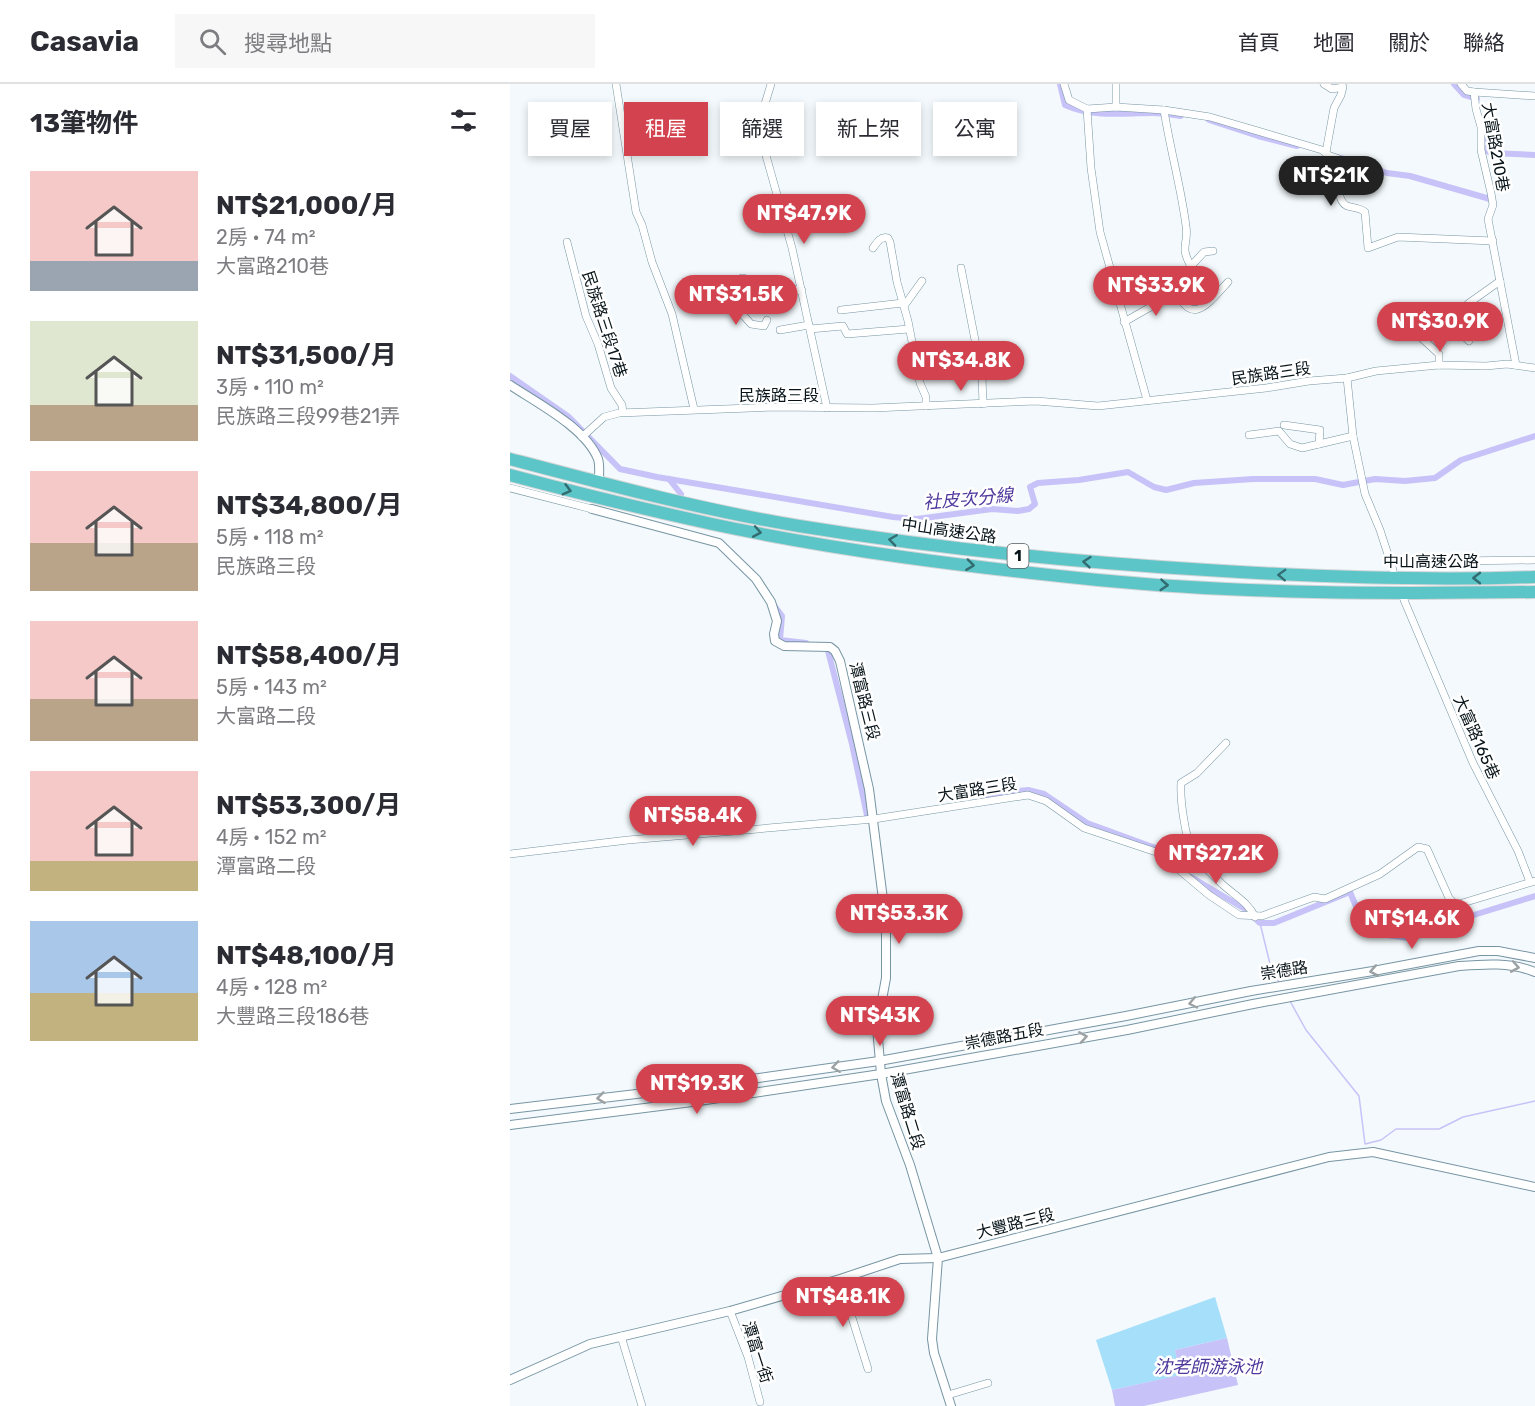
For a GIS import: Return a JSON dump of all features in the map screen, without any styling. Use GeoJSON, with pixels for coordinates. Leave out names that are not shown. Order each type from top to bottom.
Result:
{"type":"FeatureCollection","features":[{"type":"Feature","properties":{"kind":"highway","name":"中山高速公路"},"geometry":{"type":"LineString","coordinates":[[510,459],[664,498],[786,523],[996,554],[1275,575],[1420,579],[1535,577]]}},
{"type":"Feature","properties":{"kind":"highway","name":"中山高速公路"},"geometry":{"type":"LineString","coordinates":[[510,475],[714,524],[852,549],[1042,574],[1272,591],[1391,594],[1535,592]]}},
{"type":"Feature","properties":{"kind":"street"},"geometry":{"type":"LineString","coordinates":[[616,84],[636,212],[672,314],[694,409]]}},
{"type":"Feature","properties":{"kind":"street"},"geometry":{"type":"LineString","coordinates":[[771,84],[758,127],[792,248],[827,408]]}},
{"type":"Feature","properties":{"kind":"street"},"geometry":{"type":"LineString","coordinates":[[1064,84],[1069,100],[1087,109],[1116,107],[1164,110],[1210,117],[1326,152],[1339,159],[1338,188],[1343,203],[1365,212],[1368,248],[1398,237],[1492,241]]}},
{"type":"Feature","properties":{"kind":"street"},"geometry":{"type":"LineString","coordinates":[[1116,84],[1116,107]]}},
{"type":"Feature","properties":{"kind":"street"},"geometry":{"type":"LineString","coordinates":[[1324,84],[1332,88],[1342,87],[1334,108],[1326,152]]}},
{"type":"Feature","properties":{"kind":"street","name":"大富路210巷"},"geometry":{"type":"LineString","coordinates":[[1461,84],[1473,94],[1535,96]]}},
{"type":"Feature","properties":{"kind":"street","name":"大富路210巷"},"geometry":{"type":"LineString","coordinates":[[1473,94],[1481,128],[1481,150],[1491,193],[1492,205],[1488,219],[1516,365]]}},
{"type":"Feature","properties":{"kind":"street"},"geometry":{"type":"LineString","coordinates":[[1087,109],[1091,168],[1100,232],[1147,400]]}},
{"type":"Feature","properties":{"kind":"street"},"geometry":{"type":"LineString","coordinates":[[1164,110],[1186,224],[1183,247],[1191,266]]}},
{"type":"Feature","properties":{"kind":"street"},"geometry":{"type":"LineString","coordinates":[[873,248],[878,240],[888,238],[920,383],[926,397],[926,406]]}},
{"type":"Feature","properties":{"kind":"street","name":"民族路三段17巷"},"geometry":{"type":"LineString","coordinates":[[567,242],[586,316],[598,344],[611,388],[622,405],[623,412]]}},
{"type":"Feature","properties":{"kind":"street"},"geometry":{"type":"LineString","coordinates":[[1213,250],[1204,252],[1177,280],[1174,285],[1177,292],[1185,306],[1192,311],[1197,311],[1203,308],[1228,282]]}},
{"type":"Feature","properties":{"kind":"street"},"geometry":{"type":"LineString","coordinates":[[961,268],[984,389],[983,404]]}},
{"type":"Feature","properties":{"kind":"street"},"geometry":{"type":"LineString","coordinates":[[767,320],[765,326],[751,324],[735,306],[742,278],[802,291]]}},
{"type":"Feature","properties":{"kind":"street"},"geometry":{"type":"LineString","coordinates":[[841,310],[903,305],[922,281]]}},
{"type":"Feature","properties":{"kind":"street"},"geometry":{"type":"LineString","coordinates":[[1449,322],[1469,303],[1500,281]]}},
{"type":"Feature","properties":{"kind":"street"},"geometry":{"type":"LineString","coordinates":[[1124,322],[1177,292]]}},
{"type":"Feature","properties":{"kind":"street"},"geometry":{"type":"LineString","coordinates":[[1435,309],[1469,341]]}},
{"type":"Feature","properties":{"kind":"street"},"geometry":{"type":"LineString","coordinates":[[780,330],[843,326],[848,334],[909,329]]}},
{"type":"Feature","properties":{"kind":"street"},"geometry":{"type":"LineString","coordinates":[[1415,332],[1439,354],[1439,365]]}},
{"type":"Feature","properties":{"kind":"street","name":"民族路三段"},"geometry":{"type":"LineString","coordinates":[[585,434],[609,414],[623,412],[774,407],[926,406],[1036,401],[1089,406],[1266,388],[1347,378],[1376,371],[1439,365],[1516,365],[1535,368]]}},
{"type":"Feature","properties":{"kind":"street"},"geometry":{"type":"LineString","coordinates":[[1347,378],[1353,436],[1365,494],[1393,570]]}},
{"type":"Feature","properties":{"kind":"street"},"geometry":{"type":"LineString","coordinates":[[510,386],[585,434],[600,466],[598,478]]}},
{"type":"Feature","properties":{"kind":"street"},"geometry":{"type":"LineString","coordinates":[[1284,425],[1320,430],[1318,444]]}},
{"type":"Feature","properties":{"kind":"street"},"geometry":{"type":"LineString","coordinates":[[1249,435],[1279,431],[1290,444],[1302,448],[1353,436]]}},
{"type":"Feature","properties":{"kind":"street"},"geometry":{"type":"LineString","coordinates":[[510,488],[592,509]]}},
{"type":"Feature","properties":{"kind":"street","name":"潭富路三段"},"geometry":{"type":"LineString","coordinates":[[592,509],[719,543],[756,579],[771,602],[777,621],[775,641],[784,646],[830,647],[835,651],[840,661],[862,750],[874,819]]}},
{"type":"Feature","properties":{"kind":"street"},"geometry":{"type":"LineString","coordinates":[[1390,562],[1535,560]]}},
{"type":"Feature","properties":{"kind":"street","name":"大富路165巷"},"geometry":{"type":"LineString","coordinates":[[1404,600],[1473,764],[1532,882]]}},
{"type":"Feature","properties":{"kind":"street"},"geometry":{"type":"LineString","coordinates":[[1226,743],[1197,773],[1180,783],[1188,837],[1192,852],[1197,859],[1250,907],[1255,916],[1262,916],[1314,897],[1325,899],[1380,874],[1418,847],[1427,849],[1449,898],[1456,905],[1532,882]]}},
{"type":"Feature","properties":{"kind":"street","name":"大富路三段"},"geometry":{"type":"LineString","coordinates":[[510,854],[628,840],[874,819],[1029,795],[1046,801],[1084,828],[1159,853],[1209,895],[1239,915],[1255,916]]}},
{"type":"Feature","properties":{"kind":"street","name":"潭富路二段"},"geometry":{"type":"LineString","coordinates":[[874,819],[886,923],[886,978],[877,1027],[879,1061],[886,1101],[910,1167],[938,1258],[932,1339],[934,1353],[951,1406]]}},
{"type":"Feature","properties":{"kind":"street","name":"崇德路"},"geometry":{"type":"LineString","coordinates":[[1251,991],[1479,951],[1498,951],[1535,958]]}},
{"type":"Feature","properties":{"kind":"street","name":"崇德路"},"geometry":{"type":"LineString","coordinates":[[1253,1004],[1459,966],[1512,965],[1535,972]]}},
{"type":"Feature","properties":{"kind":"street","name":"崇德路五段"},"geometry":{"type":"LineString","coordinates":[[510,1109],[695,1087],[879,1061],[1251,991]]}},
{"type":"Feature","properties":{"kind":"street","name":"崇德路五段"},"geometry":{"type":"LineString","coordinates":[[510,1125],[692,1102],[881,1074],[1127,1030],[1253,1004]]}},
{"type":"Feature","properties":{"kind":"street","name":"大豐路三段"},"geometry":{"type":"LineString","coordinates":[[510,1380],[581,1346],[730,1311],[900,1259],[938,1258],[1329,1157],[1373,1152],[1535,1187]]}},
{"type":"Feature","properties":{"kind":"street"},"geometry":{"type":"LineString","coordinates":[[840,1279],[868,1370]]}},
{"type":"Feature","properties":{"kind":"street","name":"潭富一街"},"geometry":{"type":"LineString","coordinates":[[730,1311],[748,1357],[760,1402]]}},
{"type":"Feature","properties":{"kind":"street"},"geometry":{"type":"LineString","coordinates":[[621,1336],[642,1406]]}},
{"type":"Feature","properties":{"kind":"street"},"geometry":{"type":"LineString","coordinates":[[948,1395],[988,1383]]}},
{"type":"Feature","properties":{"kind":"shaded area"},"geometry":{"type":"Polygon","coordinates":[[[1215,1297],[1227,1338],[1175,1350],[1181,1375],[1112,1390],[1096,1340],[1215,1297]]]}},
{"type":"Feature","properties":{"kind":"water","name":"沈老師游泳池"},"geometry":{"type":"Polygon","coordinates":[[[1227,1338],[1238,1385],[1144,1406],[1115,1406],[1112,1390],[1180,1375],[1175,1350],[1227,1338]]]}},
{"type":"Feature","properties":{"kind":"waterway"},"geometry":{"type":"LineString","coordinates":[[1060,84],[1065,105],[1087,112],[1156,113],[1181,116]]}},
{"type":"Feature","properties":{"kind":"waterway"},"geometry":{"type":"LineString","coordinates":[[1454,84],[1464,95],[1477,99]]}},
{"type":"Feature","properties":{"kind":"waterway"},"geometry":{"type":"LineString","coordinates":[[1209,120],[1297,146]]}},
{"type":"Feature","properties":{"kind":"waterway"},"geometry":{"type":"LineString","coordinates":[[1482,121],[1485,131],[1485,150],[1491,153],[1535,155]]}},
{"type":"Feature","properties":{"kind":"waterway"},"geometry":{"type":"LineString","coordinates":[[1335,157],[1368,164],[1372,168],[1387,173],[1410,176],[1490,199]]}},
{"type":"Feature","properties":{"kind":"waterway","name":"社皮次分線"},"geometry":{"type":"LineString","coordinates":[[510,376],[569,417],[620,469],[893,517],[917,519],[992,509],[1018,511],[1029,509],[1035,504],[1030,487],[1038,483],[1079,480],[1128,472],[1154,487],[1166,490],[1194,483],[1253,479],[1315,479],[1343,485],[1375,479],[1405,481],[1435,478],[1461,460],[1535,436]]}},
{"type":"Feature","properties":{"kind":"waterway"},"geometry":{"type":"LineString","coordinates":[[776,403],[795,404]]}},
{"type":"Feature","properties":{"kind":"waterway"},"geometry":{"type":"LineString","coordinates":[[669,479],[681,494]]}},
{"type":"Feature","properties":{"kind":"waterway"},"geometry":{"type":"LineString","coordinates":[[773,604],[782,616],[780,640],[806,643]]}},
{"type":"Feature","properties":{"kind":"waterway"},"geometry":{"type":"LineString","coordinates":[[825,647],[827,647],[852,744],[868,820],[873,819]]}},
{"type":"Feature","properties":{"kind":"waterway"},"geometry":{"type":"LineString","coordinates":[[983,800],[1008,792],[1028,790],[1044,794],[1087,823],[1161,850],[1175,862]]}},
{"type":"Feature","properties":{"kind":"waterway"},"geometry":{"type":"LineString","coordinates":[[1191,877],[1245,909],[1260,923],[1274,923],[1350,892],[1363,923],[1374,933],[1408,938],[1535,896]]}},
{"type":"Feature","properties":{"kind":"waterway"},"geometry":{"type":"LineString","coordinates":[[1260,923],[1271,968],[1279,982]]}},
{"type":"Feature","properties":{"kind":"waterway"},"geometry":{"type":"LineString","coordinates":[[1290,1001],[1306,1030],[1359,1096],[1365,1144],[1381,1140],[1396,1129],[1439,1129],[1463,1117],[1535,1101]]}}]}
